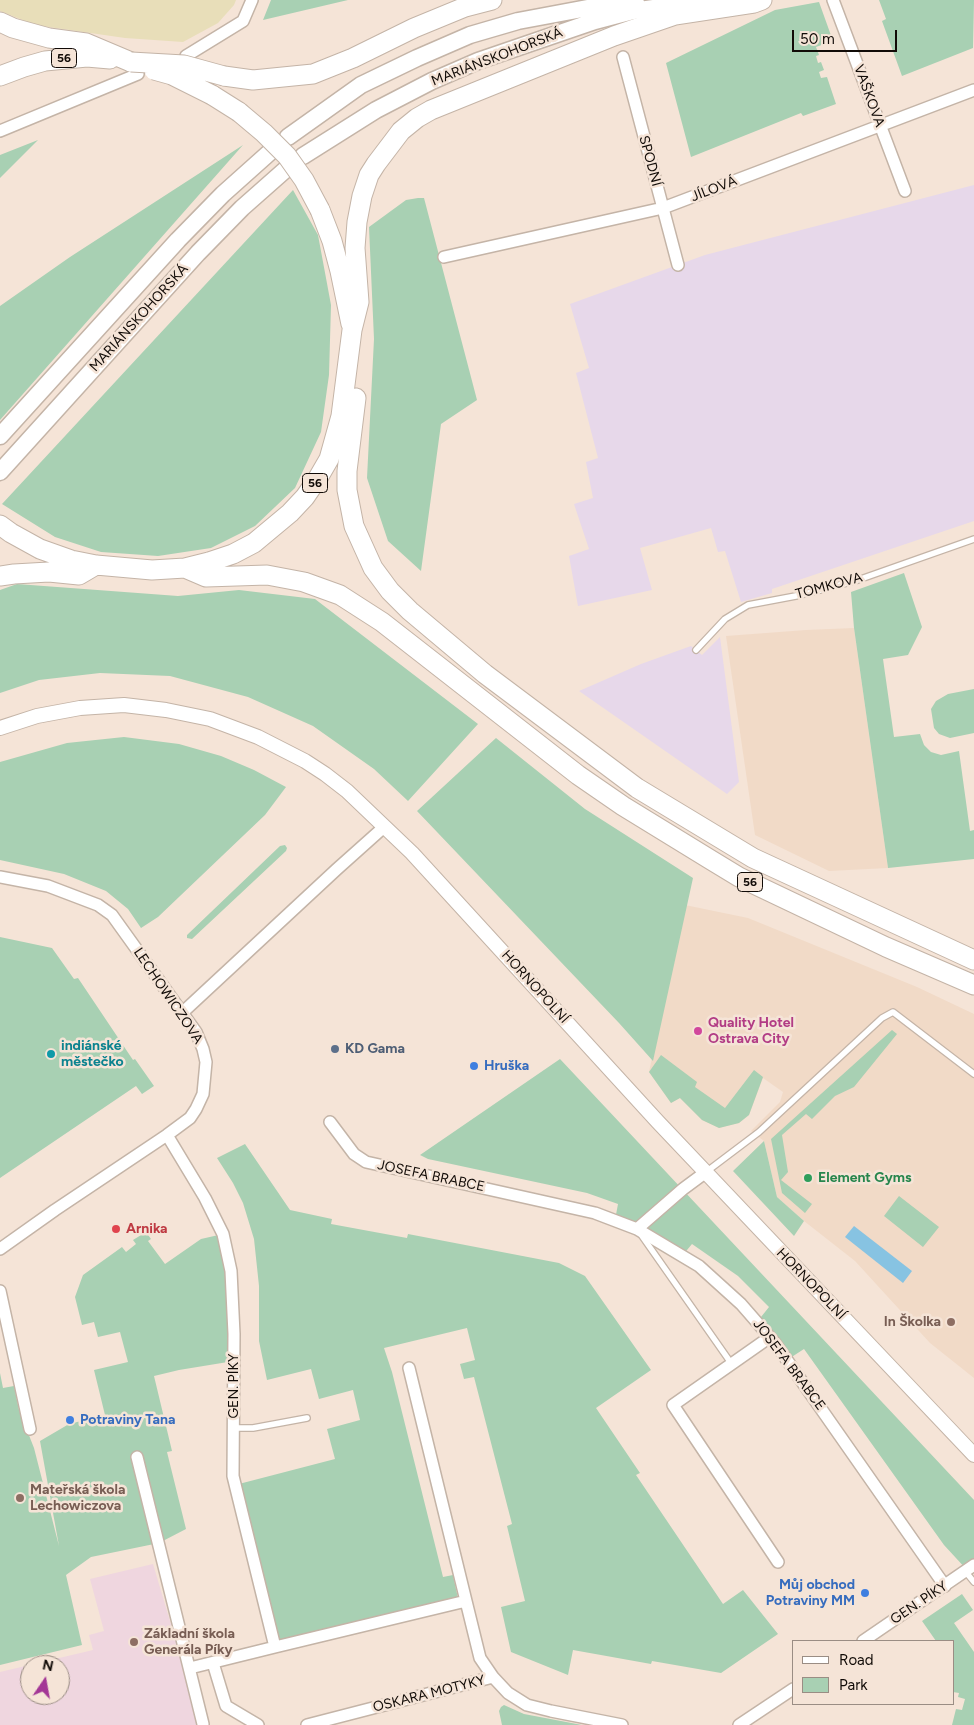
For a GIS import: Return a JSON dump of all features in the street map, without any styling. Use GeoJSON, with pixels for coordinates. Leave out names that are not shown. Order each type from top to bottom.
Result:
{"type":"FeatureCollection","features":[{"type":"Feature","properties":{"kind":"highway"},"geometry":{"type":"LineString","coordinates":[[134,68],[184,65],[224,76],[253,80],[313,74],[353,58],[414,28],[465,7],[492,0]]}},
{"type":"Feature","properties":{"kind":"highway"},"geometry":{"type":"LineString","coordinates":[[352,330],[359,302],[355,248],[362,196],[376,164],[401,131],[417,118],[431,110],[614,36],[675,15],[754,3],[762,0]]}},
{"type":"Feature","properties":{"kind":"highway","name":"56"},"geometry":{"type":"LineString","coordinates":[[0,22],[13,28],[49,38],[86,42],[134,68]]}},
{"type":"Feature","properties":{"kind":"highway","name":"56"},"geometry":{"type":"LineString","coordinates":[[0,76],[24,66],[45,61],[87,57],[172,75],[212,95],[239,112],[264,132],[286,156],[304,180],[320,210],[332,241],[352,330],[359,377],[347,471],[348,490],[354,526],[373,568],[390,591],[410,611],[486,674],[637,788],[752,858],[974,960]]}},
{"type":"Feature","properties":{"kind":"highway","name":"56"},"geometry":{"type":"LineString","coordinates":[[5,529],[40,549],[85,567],[163,570],[185,568],[233,554],[254,543],[290,513],[314,484],[328,459],[341,416],[352,330]]}},
{"type":"Feature","properties":{"kind":"highway"},"geometry":{"type":"LineString","coordinates":[[0,576],[85,567]]}},
{"type":"Feature","properties":{"kind":"highway","name":"56"},"geometry":{"type":"LineString","coordinates":[[185,568],[206,577],[267,575],[304,582],[340,595],[382,622],[578,775],[622,806],[739,877],[886,947],[974,985]]}},
{"type":"Feature","properties":{"kind":"main road","name":"MARIÁNSKOHORSKÁ"},"geometry":{"type":"LineString","coordinates":[[288,137],[361,85],[470,35],[518,21],[604,5],[671,0]]}},
{"type":"Feature","properties":{"kind":"main road","name":"MARIÁNSKOHORSKÁ"},"geometry":{"type":"LineString","coordinates":[[303,156],[376,110],[432,81],[478,61],[595,21],[633,11],[707,0]]}},
{"type":"Feature","properties":{"kind":"main road","name":"MARIÁNSKOHORSKÁ"},"geometry":{"type":"LineString","coordinates":[[0,436],[178,240],[223,194],[270,152]]}},
{"type":"Feature","properties":{"kind":"main road","name":"MARIÁNSKOHORSKÁ"},"geometry":{"type":"LineString","coordinates":[[0,472],[198,253],[242,208],[285,170]]}},
{"type":"Feature","properties":{"kind":"street"},"geometry":{"type":"LineString","coordinates":[[186,56],[243,21],[252,0]]}},
{"type":"Feature","properties":{"kind":"street","name":"VAŠKOVA"},"geometry":{"type":"LineString","coordinates":[[834,0],[905,191]]}},
{"type":"Feature","properties":{"kind":"street","name":"SPODNÍ"},"geometry":{"type":"LineString","coordinates":[[623,57],[678,265]]}},
{"type":"Feature","properties":{"kind":"street"},"geometry":{"type":"LineString","coordinates":[[0,131],[134,68]]}},
{"type":"Feature","properties":{"kind":"street","name":"JÍLOVÁ"},"geometry":{"type":"LineString","coordinates":[[444,256],[663,208],[974,90]]}},
{"type":"Feature","properties":{"kind":"street","name":"HORNOPOLNÍ"},"geometry":{"type":"LineString","coordinates":[[0,728],[60,711],[102,706],[140,706],[189,714],[230,726],[258,737],[304,761],[347,791],[425,867],[658,1122],[974,1455]]}},
{"type":"Feature","properties":{"kind":"street"},"geometry":{"type":"LineString","coordinates":[[183,1012],[384,827]]}},
{"type":"Feature","properties":{"kind":"street","name":"LECHOWICZOVA"},"geometry":{"type":"LineString","coordinates":[[0,877],[48,886],[67,892],[98,906],[112,915],[183,1012],[198,1036],[206,1062],[203,1094],[190,1118],[0,1249]]}},
{"type":"Feature","properties":{"kind":"street","name":"JOSEFA BRABCE"},"geometry":{"type":"LineString","coordinates":[[330,1122],[354,1154],[366,1162],[595,1212],[637,1229],[699,1266],[741,1304],[770,1337],[946,1586]]}},
{"type":"Feature","properties":{"kind":"street","name":"GEN. PÍKY"},"geometry":{"type":"LineString","coordinates":[[167,1135],[224,1234],[231,1271],[234,1334],[234,1476],[275,1648]]}},
{"type":"Feature","properties":{"kind":"street"},"geometry":{"type":"LineString","coordinates":[[637,1229],[683,1189],[706,1172]]}},
{"type":"Feature","properties":{"kind":"street"},"geometry":{"type":"LineString","coordinates":[[0,1292],[30,1428]]}},
{"type":"Feature","properties":{"kind":"street"},"geometry":{"type":"LineString","coordinates":[[770,1337],[673,1405],[778,1562]]}},
{"type":"Feature","properties":{"kind":"street"},"geometry":{"type":"LineString","coordinates":[[409,1368],[480,1658],[493,1678],[508,1693],[528,1704],[551,1711],[622,1725]]}},
{"type":"Feature","properties":{"kind":"street"},"geometry":{"type":"LineString","coordinates":[[137,1457],[203,1724]]}},
{"type":"Feature","properties":{"kind":"street","name":"GEN. PÍKY"},"geometry":{"type":"LineString","coordinates":[[865,1640],[970,1568]]}},
{"type":"Feature","properties":{"kind":"street"},"geometry":{"type":"LineString","coordinates":[[190,1668],[466,1601]]}},
{"type":"Feature","properties":{"kind":"street"},"geometry":{"type":"LineString","coordinates":[[213,1662],[226,1706],[258,1725]]}},
{"type":"Feature","properties":{"kind":"street","name":"OSKARA MOTYKY"},"geometry":{"type":"LineString","coordinates":[[307,1725],[493,1678]]}},
{"type":"Feature","properties":{"kind":"street"},"geometry":{"type":"LineString","coordinates":[[739,1725],[792,1690]]}},
{"type":"Feature","properties":{"kind":"lane","name":"TOMKOVA"},"geometry":{"type":"LineString","coordinates":[[696,650],[724,619],[748,606],[855,581],[974,538]]}},
{"type":"Feature","properties":{"kind":"lane"},"geometry":{"type":"LineString","coordinates":[[706,1172],[758,1132],[882,1018],[893,1012],[974,1074]]}},
{"type":"Feature","properties":{"kind":"lane"},"geometry":{"type":"LineString","coordinates":[[637,1229],[731,1363]]}},
{"type":"Feature","properties":{"kind":"lane"},"geometry":{"type":"LineString","coordinates":[[234,1428],[253,1428],[307,1418]]}},
{"type":"Feature","properties":{"kind":"lane"},"geometry":{"type":"LineString","coordinates":[[970,1568],[974,1582]]}},
{"type":"Feature","properties":{"kind":"shaded area"},"geometry":{"type":"Polygon","coordinates":[[[974,185],[974,521],[772,589],[772,593],[741,602],[725,551],[718,552],[711,528],[640,548],[652,590],[578,606],[569,556],[589,549],[574,504],[593,498],[586,462],[598,458],[576,373],[589,368],[570,304],[705,255],[974,185]]]}},
{"type":"Feature","properties":{"kind":"shaded area"},"geometry":{"type":"Polygon","coordinates":[[[854,628],[888,868],[829,871],[755,835],[726,636],[854,628]]]}},
{"type":"Feature","properties":{"kind":"shaded area"},"geometry":{"type":"Polygon","coordinates":[[[720,637],[739,782],[727,794],[579,691],[641,664],[691,646],[702,655],[720,637]]]}},
{"type":"Feature","properties":{"kind":"shaded area"},"geometry":{"type":"Polygon","coordinates":[[[685,905],[748,918],[917,987],[974,1014],[974,1378],[930,1343],[855,1261],[777,1197],[764,1141],[751,1131],[780,1102],[783,1092],[763,1078],[749,1115],[739,1123],[719,1128],[702,1120],[680,1098],[671,1103],[649,1072],[685,905]]]}},
{"type":"Feature","properties":{"kind":"shaded area","name":"Základní škola Generála Píky"},"geometry":{"type":"Polygon","coordinates":[[[153,1564],[178,1648],[181,1651],[199,1725],[0,1725],[0,1672],[20,1667],[20,1705],[70,1705],[70,1655],[93,1650],[89,1635],[104,1631],[90,1579],[153,1564]]]}},
{"type":"Feature","properties":{"kind":"green space"},"geometry":{"type":"Polygon","coordinates":[[[271,0],[348,0],[263,20],[271,0]]]}},
{"type":"Feature","properties":{"kind":"green space"},"geometry":{"type":"Polygon","coordinates":[[[879,0],[974,0],[973,48],[902,76],[882,21],[886,19],[879,0]]]}},
{"type":"Feature","properties":{"kind":"green space"},"geometry":{"type":"Polygon","coordinates":[[[819,2],[833,41],[816,47],[819,55],[816,56],[818,63],[821,62],[824,70],[819,72],[821,78],[827,77],[836,104],[803,116],[801,113],[691,157],[666,63],[775,10],[819,2]]]}},
{"type":"Feature","properties":{"kind":"green space"},"geometry":{"type":"Polygon","coordinates":[[[38,140],[0,178],[0,155],[38,140]]]}},
{"type":"Feature","properties":{"kind":"green space"},"geometry":{"type":"Polygon","coordinates":[[[243,145],[0,420],[0,306],[70,257],[243,145]]]}},
{"type":"Feature","properties":{"kind":"green space"},"geometry":{"type":"Polygon","coordinates":[[[293,190],[318,235],[331,305],[329,375],[321,432],[295,488],[255,526],[211,548],[158,556],[101,552],[55,537],[2,504],[293,190]]]}},
{"type":"Feature","properties":{"kind":"green space"},"geometry":{"type":"Polygon","coordinates":[[[424,198],[477,400],[441,424],[421,571],[388,541],[367,478],[374,339],[369,227],[406,200],[424,198]]]}},
{"type":"Feature","properties":{"kind":"green space"},"geometry":{"type":"Polygon","coordinates":[[[904,573],[922,627],[908,655],[883,659],[894,737],[920,734],[924,745],[931,752],[941,755],[959,751],[970,831],[974,830],[974,859],[888,868],[854,628],[851,592],[904,573]]]}},
{"type":"Feature","properties":{"kind":"green space"},"geometry":{"type":"Polygon","coordinates":[[[17,584],[178,596],[239,590],[315,599],[478,724],[408,801],[374,769],[313,726],[248,697],[170,676],[100,673],[39,680],[0,693],[0,590],[17,584]]]}},
{"type":"Feature","properties":{"kind":"green space"},"geometry":{"type":"Polygon","coordinates":[[[974,689],[974,733],[950,738],[939,734],[934,728],[931,709],[936,701],[948,694],[974,689]]]}},
{"type":"Feature","properties":{"kind":"green space"},"geometry":{"type":"Polygon","coordinates":[[[124,737],[179,744],[221,756],[254,770],[286,787],[265,815],[158,917],[141,928],[128,909],[106,891],[64,874],[0,860],[0,762],[67,743],[124,737]]]}},
{"type":"Feature","properties":{"kind":"green space"},"geometry":{"type":"Polygon","coordinates":[[[496,738],[585,809],[693,878],[653,1061],[417,811],[496,738]]]}},
{"type":"Feature","properties":{"kind":"green space"},"geometry":{"type":"Polygon","coordinates":[[[285,845],[286,851],[192,939],[187,938],[187,935],[280,846],[285,845]]]}},
{"type":"Feature","properties":{"kind":"green space"},"geometry":{"type":"Polygon","coordinates":[[[0,937],[52,948],[74,979],[78,978],[133,1060],[135,1059],[154,1086],[142,1094],[136,1086],[0,1178],[0,937]]]}},
{"type":"Feature","properties":{"kind":"green space"},"geometry":{"type":"Polygon","coordinates":[[[892,1030],[897,1034],[854,1087],[835,1096],[812,1119],[806,1114],[782,1135],[788,1172],[781,1180],[812,1204],[805,1213],[782,1193],[771,1139],[892,1030]]]}},
{"type":"Feature","properties":{"kind":"green space"},"geometry":{"type":"Polygon","coordinates":[[[661,1055],[697,1082],[695,1087],[725,1108],[754,1070],[763,1077],[749,1115],[739,1123],[719,1128],[702,1120],[680,1098],[671,1103],[649,1072],[661,1055]]]}},
{"type":"Feature","properties":{"kind":"green space"},"geometry":{"type":"Polygon","coordinates":[[[560,1059],[974,1500],[974,1565],[967,1570],[944,1545],[804,1349],[787,1360],[757,1322],[769,1307],[738,1276],[692,1244],[682,1256],[615,1220],[618,1204],[587,1193],[428,1159],[420,1155],[560,1059]]]}},
{"type":"Feature","properties":{"kind":"green space"},"geometry":{"type":"Polygon","coordinates":[[[764,1141],[777,1197],[804,1221],[794,1236],[733,1171],[764,1141]]]}},
{"type":"Feature","properties":{"kind":"green space"},"geometry":{"type":"Polygon","coordinates":[[[245,1144],[290,1210],[332,1219],[331,1224],[407,1238],[408,1234],[559,1263],[585,1276],[651,1370],[596,1408],[640,1473],[636,1475],[723,1604],[743,1590],[778,1634],[721,1673],[652,1661],[651,1664],[573,1650],[568,1675],[511,1652],[501,1607],[525,1601],[507,1526],[512,1524],[474,1377],[464,1379],[460,1364],[475,1360],[467,1328],[384,1348],[392,1372],[443,1577],[453,1575],[459,1603],[275,1647],[235,1485],[335,1459],[327,1429],[360,1420],[353,1390],[319,1399],[311,1369],[267,1380],[259,1341],[259,1286],[254,1239],[243,1203],[217,1158],[245,1144]]]}},
{"type":"Feature","properties":{"kind":"green space"},"geometry":{"type":"Polygon","coordinates":[[[899,1196],[939,1227],[923,1247],[884,1216],[899,1196]]]}},
{"type":"Feature","properties":{"kind":"green space"},"geometry":{"type":"Polygon","coordinates":[[[146,1232],[151,1239],[148,1241],[165,1264],[201,1239],[223,1234],[234,1361],[154,1376],[172,1451],[167,1452],[186,1529],[159,1543],[91,1557],[66,1575],[82,1645],[41,1655],[20,1655],[20,1660],[0,1665],[0,1373],[3,1388],[14,1386],[19,1410],[34,1448],[59,1546],[40,1441],[69,1424],[105,1415],[94,1370],[128,1362],[120,1332],[98,1337],[94,1322],[82,1325],[75,1297],[83,1275],[122,1247],[126,1252],[136,1244],[133,1240],[146,1232]]]}},
{"type":"Feature","properties":{"kind":"green space"},"geometry":{"type":"Polygon","coordinates":[[[962,1594],[973,1610],[954,1623],[974,1652],[974,1725],[952,1725],[956,1709],[962,1710],[965,1699],[958,1697],[959,1693],[954,1692],[954,1640],[935,1640],[922,1621],[962,1594]]]}},
{"type":"Feature","properties":{"kind":"green space"},"geometry":{"type":"Polygon","coordinates":[[[504,1705],[524,1714],[582,1725],[502,1725],[499,1711],[504,1705]]]}},
{"type":"Feature","properties":{"kind":"sand"},"geometry":{"type":"Polygon","coordinates":[[[0,0],[236,0],[234,5],[218,23],[183,42],[125,38],[35,25],[0,11],[0,0]]]}},
{"type":"Feature","properties":{"kind":"water"},"geometry":{"type":"Polygon","coordinates":[[[854,1226],[912,1271],[903,1283],[845,1237],[854,1226]]]}},
{"type":"Feature","properties":{"kind":"place","name":"Quality Hotel Ostrava City"},"geometry":{"type":"Point","coordinates":[698,1031]}},
{"type":"Feature","properties":{"kind":"place","name":"KD Gama"},"geometry":{"type":"Point","coordinates":[335,1049]}},
{"type":"Feature","properties":{"kind":"place","name":"indiánské městečko"},"geometry":{"type":"Point","coordinates":[51,1054]}},
{"type":"Feature","properties":{"kind":"place","name":"Hruška"},"geometry":{"type":"Point","coordinates":[474,1066]}},
{"type":"Feature","properties":{"kind":"place","name":"Element Gyms"},"geometry":{"type":"Point","coordinates":[808,1178]}},
{"type":"Feature","properties":{"kind":"place","name":"Arnika"},"geometry":{"type":"Point","coordinates":[116,1229]}},
{"type":"Feature","properties":{"kind":"place","name":"In Školka"},"geometry":{"type":"Point","coordinates":[951,1322]}},
{"type":"Feature","properties":{"kind":"place","name":"Potraviny Tana"},"geometry":{"type":"Point","coordinates":[70,1420]}},
{"type":"Feature","properties":{"kind":"place","name":"Mateřská škola Lechowiczova"},"geometry":{"type":"Point","coordinates":[20,1498]}},
{"type":"Feature","properties":{"kind":"place","name":"Můj obchod Potraviny MM"},"geometry":{"type":"Point","coordinates":[865,1593]}},
{"type":"Feature","properties":{"kind":"place","name":"Základní škola Generála Píky"},"geometry":{"type":"Point","coordinates":[134,1642]}}]}
